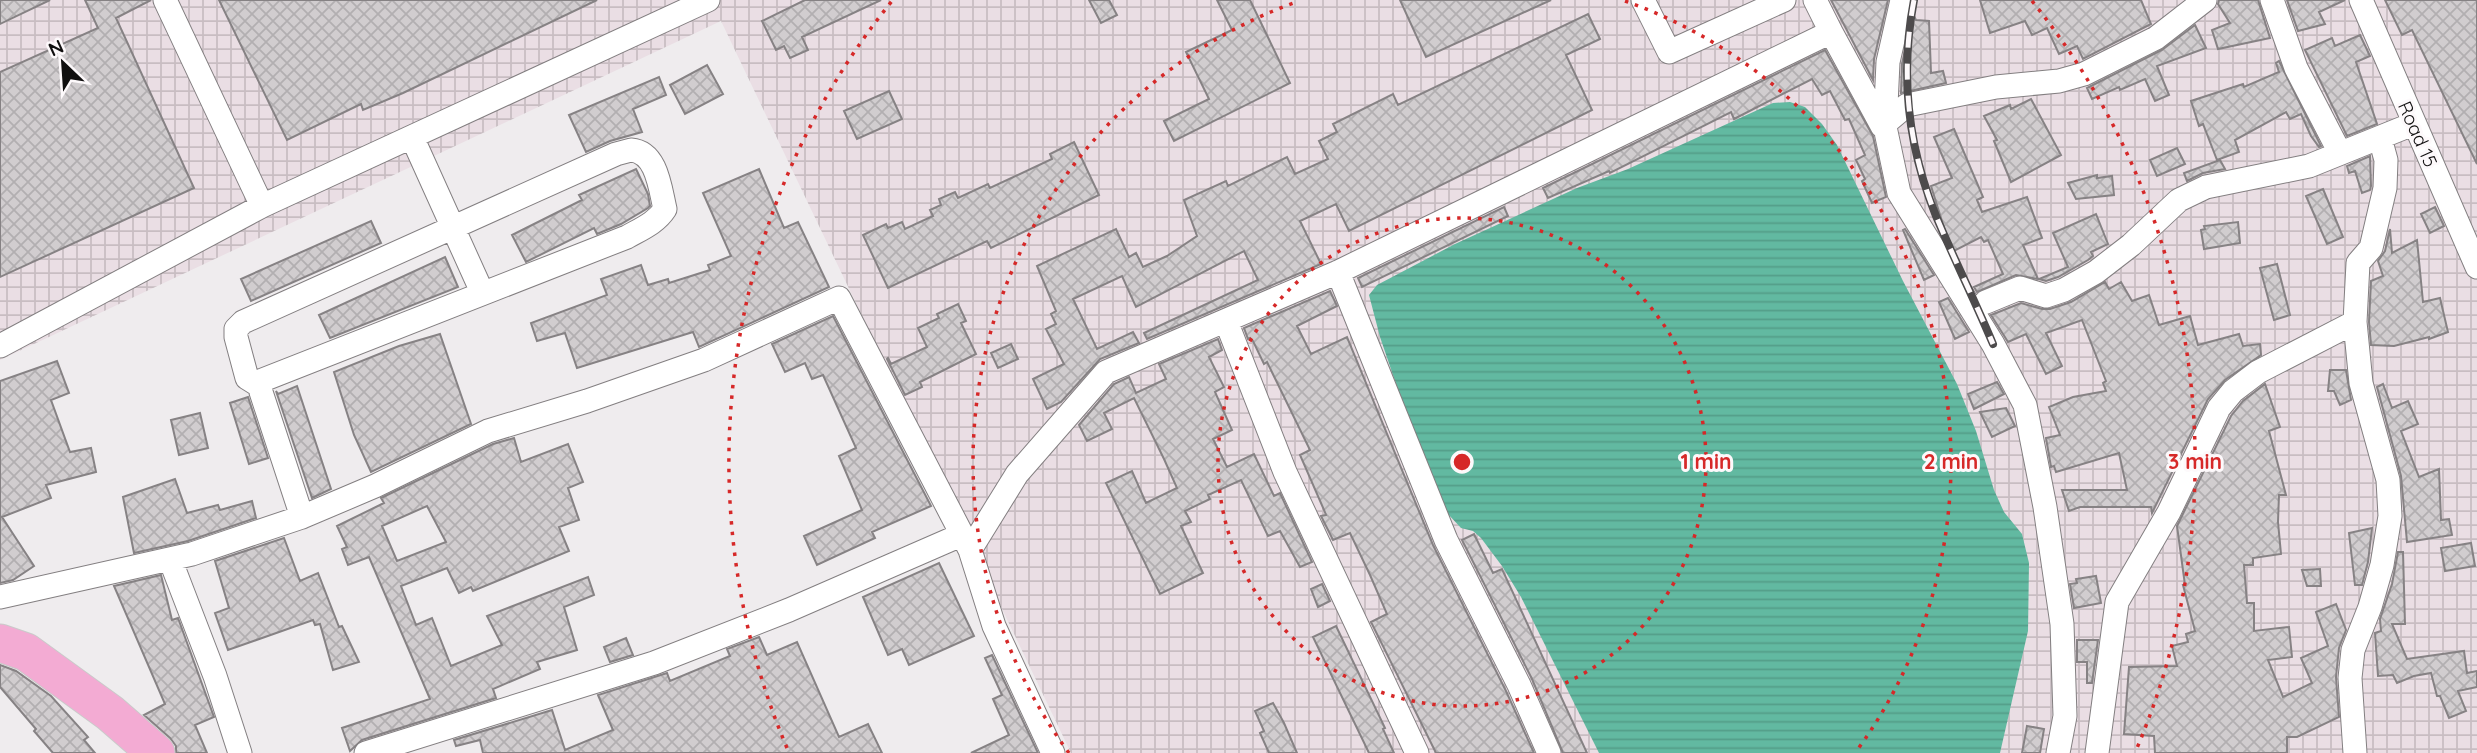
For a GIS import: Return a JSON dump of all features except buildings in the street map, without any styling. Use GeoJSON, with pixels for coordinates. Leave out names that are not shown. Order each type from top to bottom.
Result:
{"type":"FeatureCollection","features":[{"type":"Feature","properties":{"kind":"main road"},"geometry":{"type":"LineString","coordinates":[[0,643],[26,652],[110,713],[156,753]]}},
{"type":"Feature","properties":{"kind":"street"},"geometry":{"type":"LineString","coordinates":[[165,0],[262,206]]}},
{"type":"Feature","properties":{"kind":"street"},"geometry":{"type":"LineString","coordinates":[[1643,0],[1669,52],[1784,0]]}},
{"type":"Feature","properties":{"kind":"street"},"geometry":{"type":"LineString","coordinates":[[1815,0],[1882,125],[1908,105],[1997,87],[2059,81],[2084,74],[2156,38],[2205,0]]}},
{"type":"Feature","properties":{"kind":"street"},"geometry":{"type":"LineString","coordinates":[[1902,0],[1888,62],[1885,127],[1899,193],[1993,344],[2025,405],[2045,507],[2062,624],[2065,716],[2058,753]]}},
{"type":"Feature","properties":{"kind":"street"},"geometry":{"type":"LineString","coordinates":[[2272,0],[2296,68],[2340,153]]}},
{"type":"Feature","properties":{"kind":"street","name":"Road 15"},"geometry":{"type":"LineString","coordinates":[[2361,0],[2477,267]]}},
{"type":"Feature","properties":{"kind":"street"},"geometry":{"type":"LineString","coordinates":[[0,346],[262,206],[705,1]]}},
{"type":"Feature","properties":{"kind":"street"},"geometry":{"type":"LineString","coordinates":[[366,753],[654,663],[965,542],[1017,474],[1107,372],[1338,272],[1831,32]]}},
{"type":"Feature","properties":{"kind":"street"},"geometry":{"type":"LineString","coordinates":[[1986,302],[2020,288],[2046,296],[2064,290],[2096,272],[2131,245],[2179,200],[2206,187],[2309,166],[2413,124]]}},
{"type":"Feature","properties":{"kind":"street"},"geometry":{"type":"LineString","coordinates":[[412,137],[482,292]]}},
{"type":"Feature","properties":{"kind":"street"},"geometry":{"type":"LineString","coordinates":[[2355,753],[2350,678],[2353,650],[2370,607],[2382,565],[2390,516],[2388,480],[2361,383],[2355,322],[2358,263],[2371,248],[2385,188],[2386,160],[2380,138]]}},
{"type":"Feature","properties":{"kind":"street"},"geometry":{"type":"LineString","coordinates":[[639,151],[650,158],[665,209],[659,218],[627,237],[255,383],[247,378],[236,337],[236,329],[243,322],[452,228],[616,154],[639,151]]}},
{"type":"Feature","properties":{"kind":"street"},"geometry":{"type":"LineString","coordinates":[[1338,272],[1446,540],[1519,685],[1549,753]]}},
{"type":"Feature","properties":{"kind":"street"},"geometry":{"type":"LineString","coordinates":[[0,597],[192,554],[302,517],[375,486],[488,431],[587,401],[704,360],[839,298],[965,542],[994,626],[1054,753]]}},
{"type":"Feature","properties":{"kind":"street"},"geometry":{"type":"LineString","coordinates":[[1226,321],[1286,472],[1417,753]]}},
{"type":"Feature","properties":{"kind":"street"},"geometry":{"type":"LineString","coordinates":[[2097,753],[2117,602],[2169,512],[2219,408],[2233,391],[2258,372],[2355,322]]}},
{"type":"Feature","properties":{"kind":"street"},"geometry":{"type":"LineString","coordinates":[[261,392],[302,517]]}},
{"type":"Feature","properties":{"kind":"street"},"geometry":{"type":"LineString","coordinates":[[170,559],[215,676],[240,753]]}},
{"type":"Feature","properties":{"kind":"shaded area"},"geometry":{"type":"Polygon","coordinates":[[[0,0],[2477,0],[2477,753],[1071,753],[721,21],[0,360],[0,0]]]}},
{"type":"Feature","properties":{"kind":"shaded area"},"geometry":{"type":"Polygon","coordinates":[[[1790,102],[1805,107],[1837,145],[1957,384],[2004,512],[2022,534],[2029,563],[2028,631],[2000,753],[1599,753],[1521,597],[1502,566],[1481,538],[1473,531],[1461,528],[1447,513],[1408,419],[1380,337],[1369,295],[1377,285],[1455,244],[1577,188],[1628,169],[1773,103],[1790,102]]]}},
{"type":"Feature","properties":{"kind":"railway"},"geometry":{"type":"LineString","coordinates":[[1914,0],[1907,82],[1913,137],[1926,190],[1936,216],[1993,344]]}}]}
